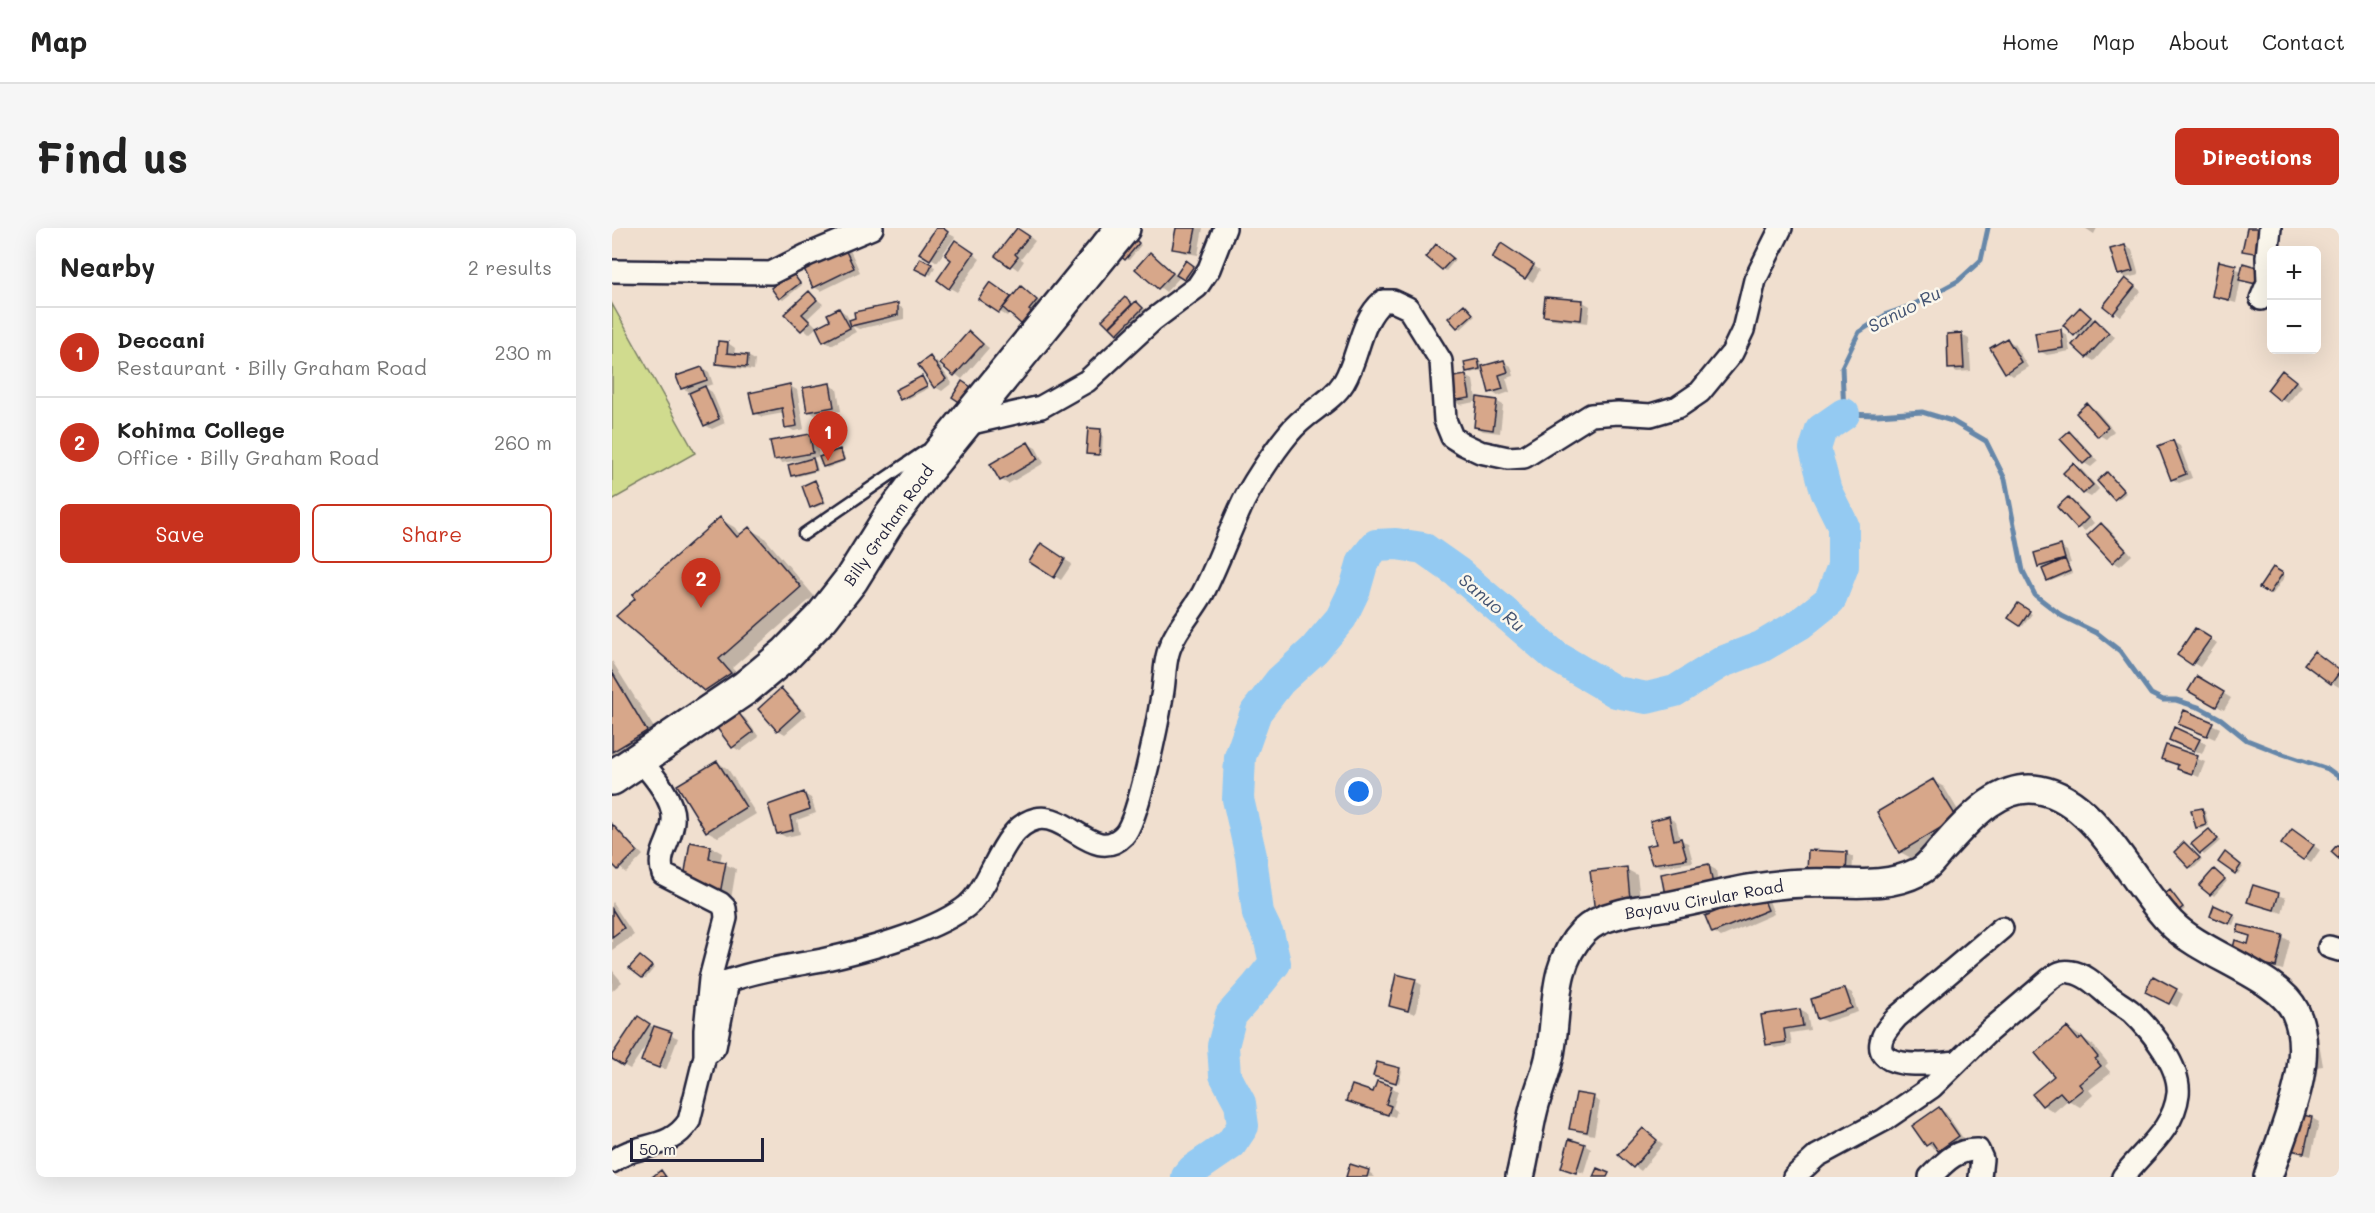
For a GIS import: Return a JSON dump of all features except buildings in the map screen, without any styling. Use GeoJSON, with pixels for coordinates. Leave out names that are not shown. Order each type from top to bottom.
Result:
{"type":"FeatureCollection","features":[{"type":"Feature","properties":{"kind":"main road","name":"Billy Graham Road"},"geometry":{"type":"LineString","coordinates":[[612,778],[745,688],[786,654],[815,625],[851,580],[896,510],[962,425],[1123,228]]}},
{"type":"Feature","properties":{"kind":"street"},"geometry":{"type":"LineString","coordinates":[[612,272],[771,273],[872,228]]}},
{"type":"Feature","properties":{"kind":"street"},"geometry":{"type":"LineString","coordinates":[[962,425],[1041,407],[1087,381],[1153,320],[1197,287],[1209,269],[1225,228]]}},
{"type":"Feature","properties":{"kind":"street"},"geometry":{"type":"LineString","coordinates":[[705,1056],[715,1047],[728,981],[748,974],[824,959],[914,934],[964,909],[979,894],[1012,835],[1037,819],[1048,820],[1101,845],[1114,844],[1127,833],[1138,806],[1162,695],[1168,652],[1176,635],[1203,592],[1241,506],[1296,424],[1329,401],[1344,382],[1355,358],[1365,324],[1374,309],[1383,301],[1393,301],[1408,308],[1440,361],[1445,420],[1452,437],[1480,452],[1508,458],[1524,457],[1591,415],[1618,413],[1651,415],[1678,407],[1700,392],[1732,353],[1743,330],[1755,280],[1782,228]]}},
{"type":"Feature","properties":{"kind":"street"},"geometry":{"type":"LineString","coordinates":[[2261,299],[2268,282],[2267,257],[2270,228]]}},
{"type":"Feature","properties":{"kind":"street"},"geometry":{"type":"LineString","coordinates":[[612,1162],[630,1151],[668,1141],[689,1121],[705,1056],[710,979],[726,918],[724,908],[711,897],[663,874],[660,864],[661,854],[674,820],[668,797],[640,760]]}},
{"type":"Feature","properties":{"kind":"street","name":"Bayavu Cirular Road"},"geometry":{"type":"LineString","coordinates":[[1520,1177],[1534,1105],[1549,1060],[1558,982],[1565,958],[1584,931],[1598,921],[1620,913],[1668,906],[1758,887],[1806,882],[1868,883],[1903,879],[1922,871],[1967,823],[1990,803],[2015,790],[2037,789],[2059,795],[2080,808],[2172,925],[2213,953],[2272,987],[2287,999],[2295,1010],[2303,1043],[2302,1061],[2294,1100],[2268,1177]]}},
{"type":"Feature","properties":{"kind":"street"},"geometry":{"type":"LineString","coordinates":[[1957,1062],[1899,1063],[1890,1060],[1883,1053],[1881,1044],[1884,1034],[1897,1017],[2002,928]]}},
{"type":"Feature","properties":{"kind":"street"},"geometry":{"type":"LineString","coordinates":[[1794,1177],[1817,1156],[1884,1120],[1932,1087],[1988,1032],[2059,972],[2070,971],[2086,977],[2130,1011],[2154,1036],[2178,1080],[2175,1110],[2149,1149],[2123,1177]]}},
{"type":"Feature","properties":{"kind":"street"},"geometry":{"type":"LineString","coordinates":[[1930,1177],[1946,1160],[1965,1150],[1978,1150],[1982,1159],[1980,1177]]}},
{"type":"Feature","properties":{"kind":"lane"},"geometry":{"type":"LineString","coordinates":[[804,534],[962,425]]}},
{"type":"Feature","properties":{"kind":"green space"},"geometry":{"type":"Polygon","coordinates":[[[612,304],[695,453],[612,500],[612,304]]]}},
{"type":"Feature","properties":{"kind":"waterway"},"geometry":{"type":"LineString","coordinates":[[1988,228],[1981,260],[1958,281],[1913,305],[1887,314],[1859,332],[1842,367],[1844,414],[1877,415],[1922,412],[1952,421],[1986,441],[2005,479],[2023,571],[2035,595],[2062,616],[2097,633],[2120,651],[2151,694],[2163,700],[2176,700],[2201,708],[2221,719],[2247,740],[2328,769],[2339,777]]}},
{"type":"Feature","properties":{"kind":"waterway","name":"Sanuo Ru"},"geometry":{"type":"LineString","coordinates":[[1187,1177],[1193,1170],[1231,1144],[1243,1126],[1240,1103],[1225,1075],[1223,1046],[1231,1015],[1275,963],[1269,937],[1258,914],[1251,856],[1238,799],[1240,757],[1256,712],[1280,681],[1314,650],[1341,618],[1355,589],[1363,561],[1376,545],[1396,544],[1423,548],[1457,572],[1555,656],[1616,692],[1647,698],[1675,691],[1722,662],[1761,647],[1800,624],[1830,600],[1843,566],[1843,525],[1826,491],[1815,449],[1821,430],[1844,414]]}},
{"type":"Feature","properties":{"kind":"place","name":"Deccani"},"geometry":{"type":"Point","coordinates":[828,461]}},
{"type":"Feature","properties":{"kind":"place","name":"Kohima College"},"geometry":{"type":"Point","coordinates":[701,608]}}]}
